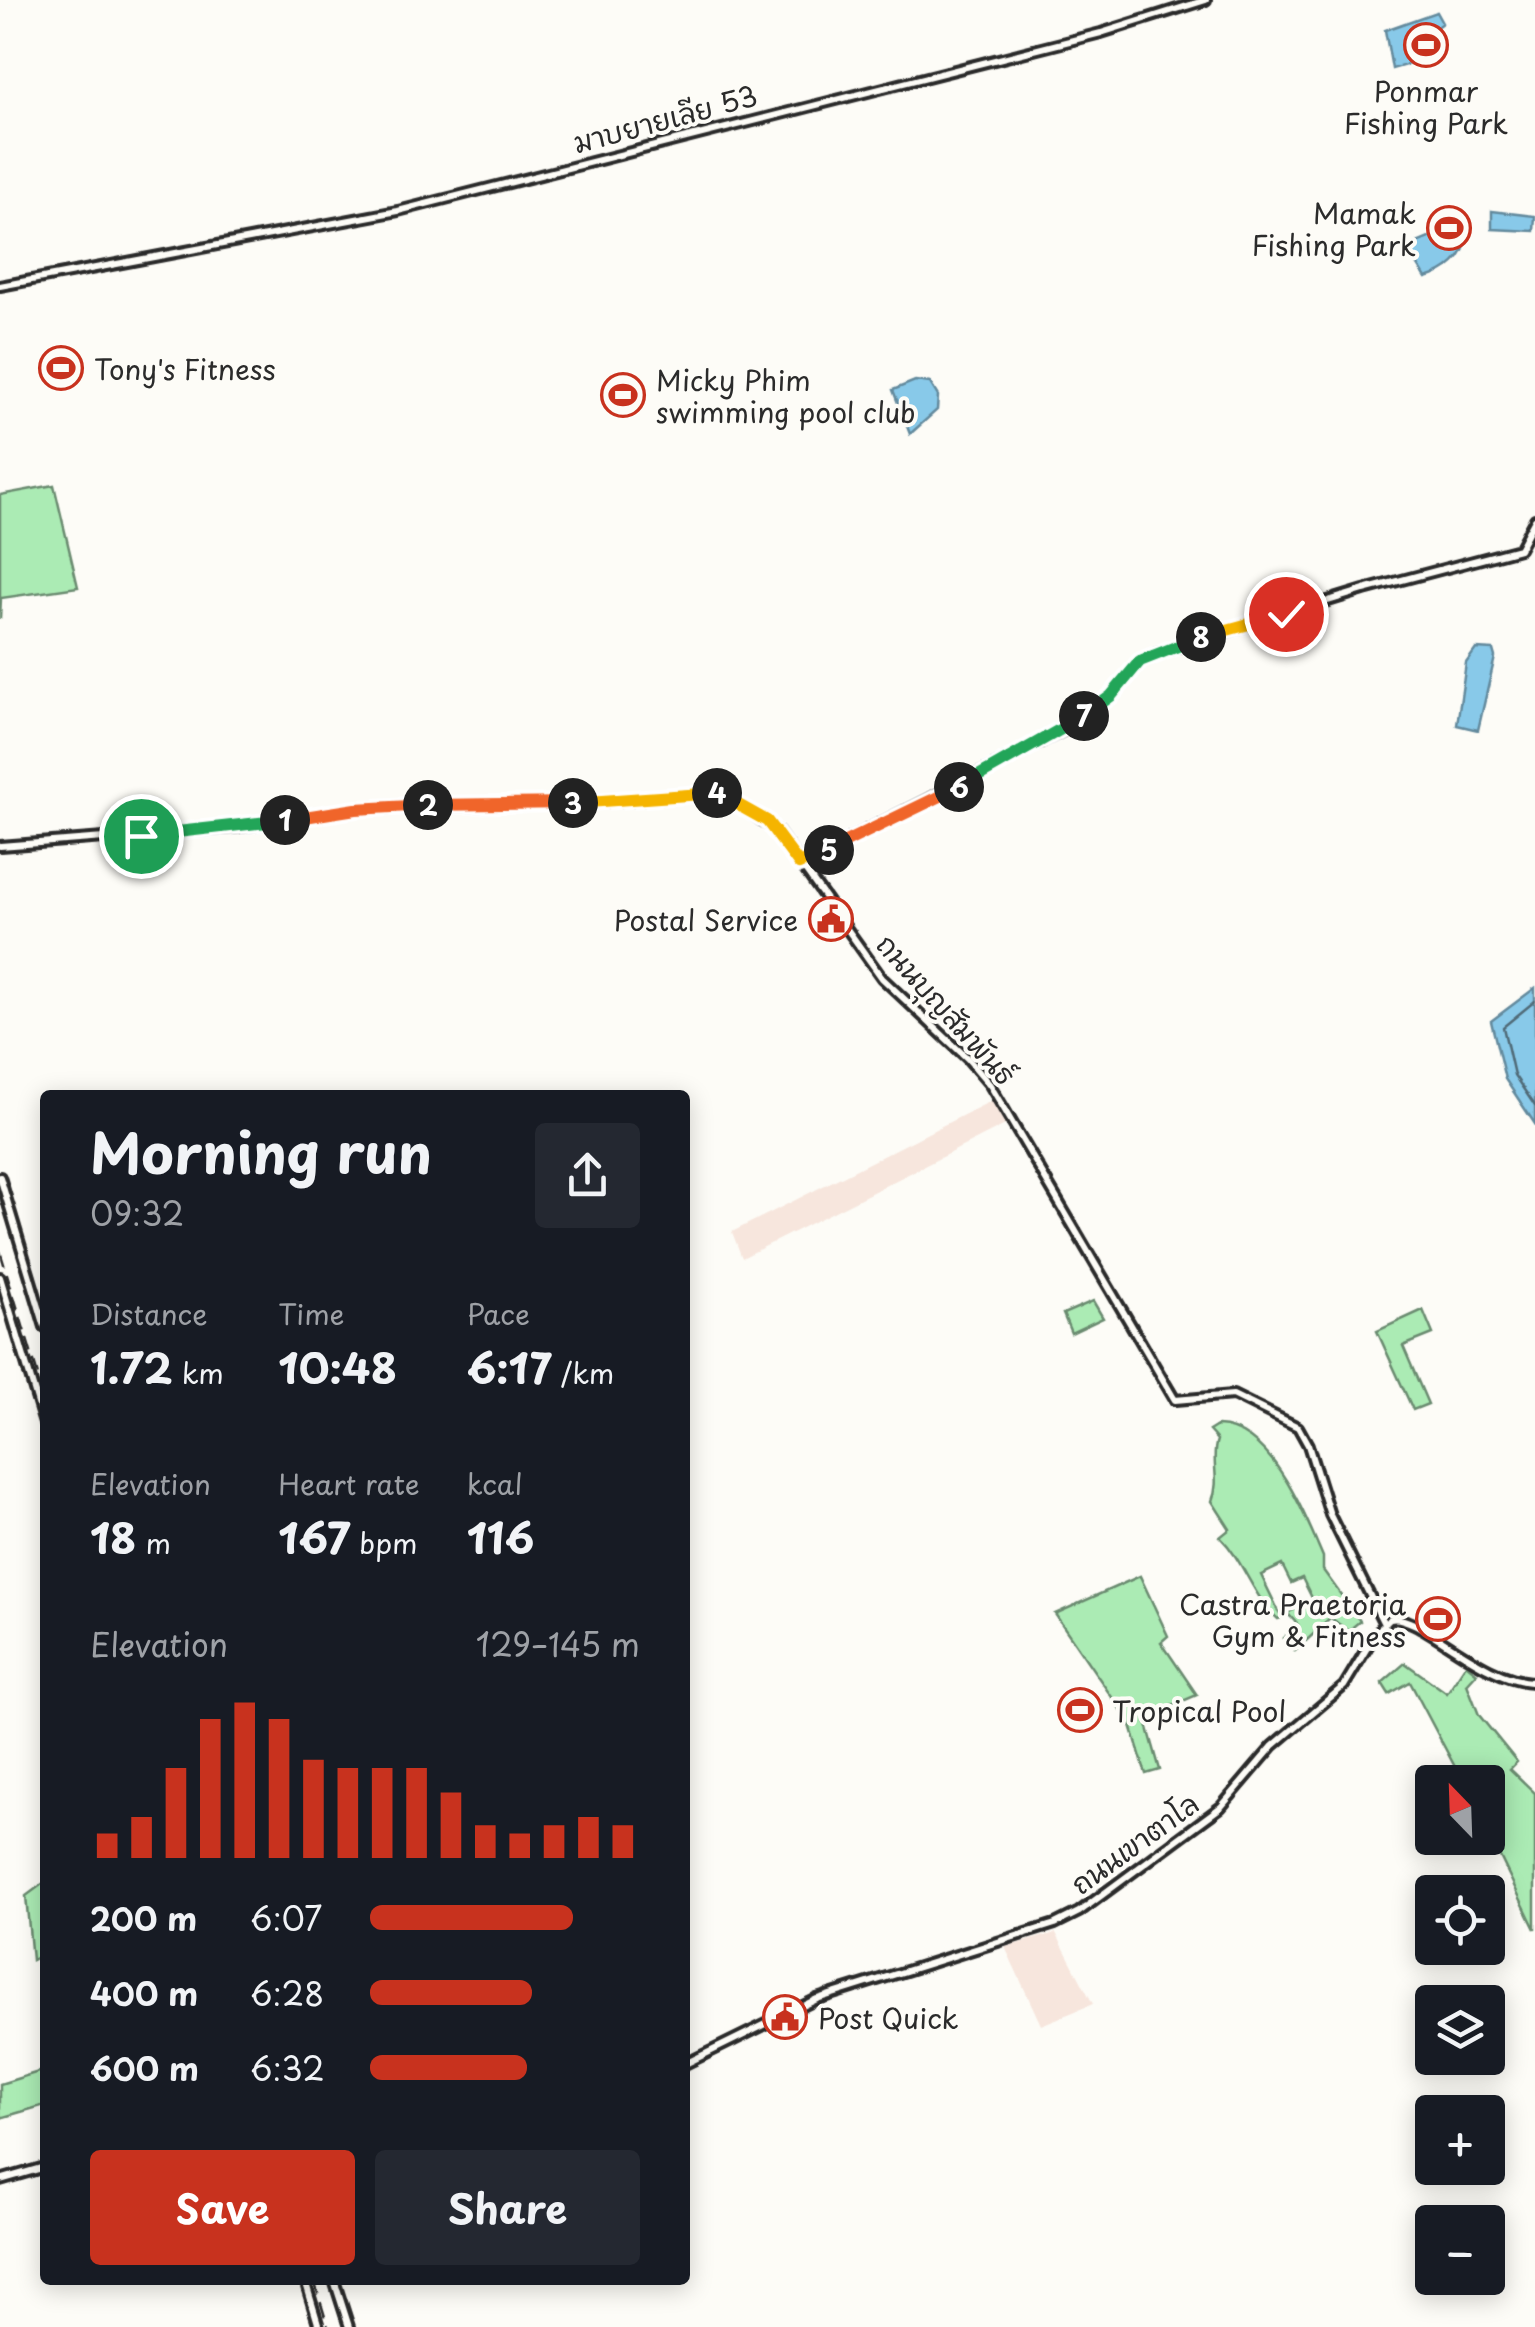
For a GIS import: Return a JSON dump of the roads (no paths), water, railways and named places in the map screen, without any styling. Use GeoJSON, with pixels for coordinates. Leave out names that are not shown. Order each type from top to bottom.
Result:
{"type":"FeatureCollection","features":[{"type":"Feature","properties":{"kind":"street","name":"มาบยายเลีย 53"},"geometry":{"type":"LineString","coordinates":[[0,286],[398,211],[1091,35],[1206,0]]}},
{"type":"Feature","properties":{"kind":"street"},"geometry":{"type":"LineString","coordinates":[[799,864],[1067,729],[1111,696],[1140,661],[1364,590],[1518,549],[1535,519]]}},
{"type":"Feature","properties":{"kind":"street","name":"ถนนบุญสัมพันธ์"},"geometry":{"type":"LineString","coordinates":[[0,846],[234,828],[364,808],[588,803],[722,793],[767,821],[882,978],[968,1059],[998,1096],[1175,1400],[1233,1395],[1284,1417],[1301,1430],[1323,1498],[1384,1624]]}},
{"type":"Feature","properties":{"kind":"street"},"geometry":{"type":"LineString","coordinates":[[0,1177],[40,1310]]}},
{"type":"Feature","properties":{"kind":"street"},"geometry":{"type":"LineString","coordinates":[[0,1278],[40,1410]]}},
{"type":"Feature","properties":{"kind":"street"},"geometry":{"type":"LineString","coordinates":[[1384,1624],[1396,1617],[1406,1618],[1472,1663],[1504,1678],[1535,1682]]}},
{"type":"Feature","properties":{"kind":"street","name":"ถนนเขาตาโล"},"geometry":{"type":"LineString","coordinates":[[690,2062],[818,1999],[1080,1912],[1221,1807],[1273,1746],[1344,1686],[1384,1624]]}},
{"type":"Feature","properties":{"kind":"street"},"geometry":{"type":"LineString","coordinates":[[0,2180],[40,2169]]}},
{"type":"Feature","properties":{"kind":"street"},"geometry":{"type":"LineString","coordinates":[[306,2285],[319,2327]]}},
{"type":"Feature","properties":{"kind":"street"},"geometry":{"type":"LineString","coordinates":[[335,2285],[348,2327]]}},
{"type":"Feature","properties":{"kind":"water"},"geometry":{"type":"Polygon","coordinates":[[[1436,12],[1442,23],[1415,43],[1420,61],[1392,69],[1385,30],[1436,12]]]}},
{"type":"Feature","properties":{"kind":"water"},"geometry":{"type":"Polygon","coordinates":[[[1492,211],[1535,216],[1534,231],[1492,229],[1492,211]]]}},
{"type":"Feature","properties":{"kind":"water"},"geometry":{"type":"Polygon","coordinates":[[[1460,225],[1466,243],[1459,257],[1448,268],[1426,278],[1411,254],[1412,245],[1460,225]]]}},
{"type":"Feature","properties":{"kind":"water"},"geometry":{"type":"Polygon","coordinates":[[[915,381],[930,383],[938,396],[937,410],[910,434],[893,390],[915,381]]]}},
{"type":"Feature","properties":{"kind":"water"},"geometry":{"type":"Polygon","coordinates":[[[1476,649],[1493,650],[1495,657],[1478,730],[1457,725],[1466,663],[1476,649]]]}},
{"type":"Feature","properties":{"kind":"water"},"geometry":{"type":"Polygon","coordinates":[[[1535,988],[1535,1124],[1505,1079],[1491,1021],[1535,988]]]}},
{"type":"Feature","properties":{"kind":"railway"},"geometry":{"type":"LineString","coordinates":[[0,1251],[40,1382]]}},
{"type":"Feature","properties":{"kind":"railway"},"geometry":{"type":"LineString","coordinates":[[315,2285],[328,2327]]}},
{"type":"Feature","properties":{"kind":"place","name":"Ponmar Fishing Park"},"geometry":{"type":"Point","coordinates":[1426,45]}},
{"type":"Feature","properties":{"kind":"place","name":"Mamak Fishing Park"},"geometry":{"type":"Point","coordinates":[1449,228]}},
{"type":"Feature","properties":{"kind":"place","name":"Tony's Fitness"},"geometry":{"type":"Point","coordinates":[61,368]}},
{"type":"Feature","properties":{"kind":"place","name":"Micky Phim swimming pool club"},"geometry":{"type":"Point","coordinates":[623,395]}},
{"type":"Feature","properties":{"kind":"place","name":"Postal Service"},"geometry":{"type":"Point","coordinates":[831,919]}},
{"type":"Feature","properties":{"kind":"place","name":"Castra Praetoria Gym & Fitness"},"geometry":{"type":"Point","coordinates":[1438,1619]}},
{"type":"Feature","properties":{"kind":"place","name":"Tropical Pool"},"geometry":{"type":"Point","coordinates":[1080,1710]}},
{"type":"Feature","properties":{"kind":"place","name":"Post Quick"},"geometry":{"type":"Point","coordinates":[785,2017]}}]}
